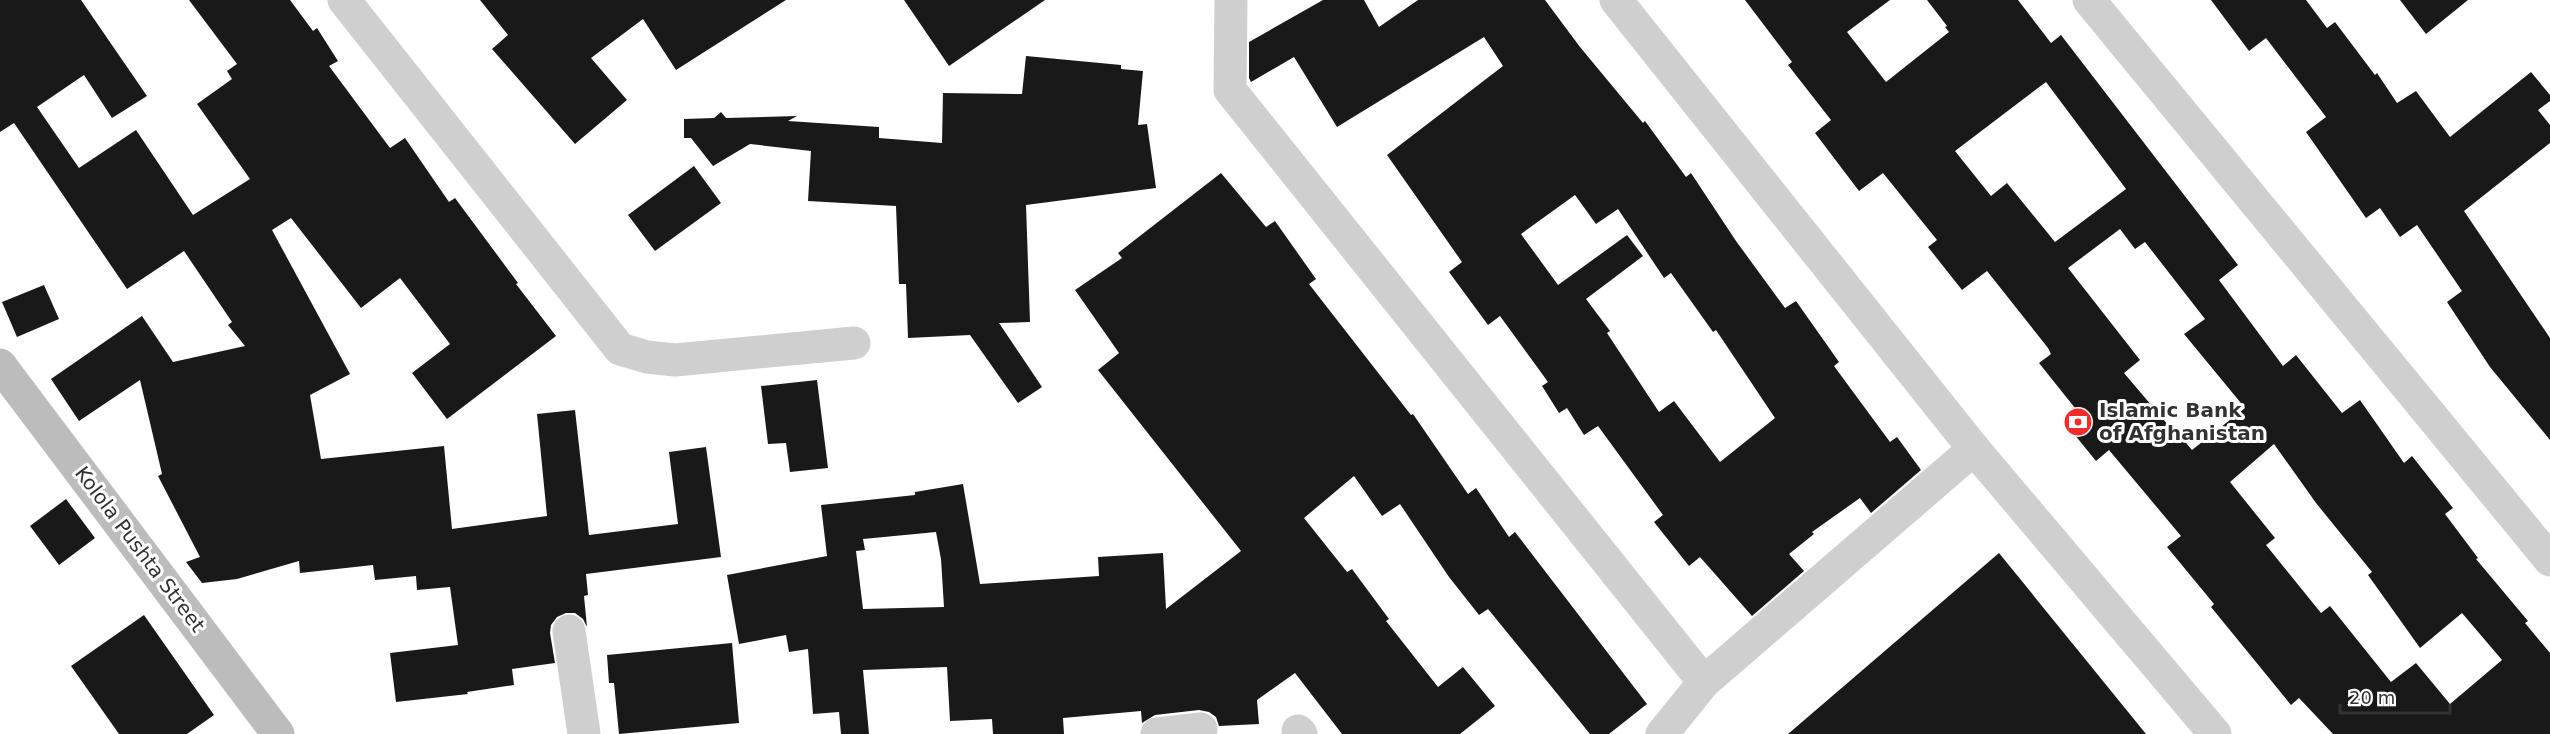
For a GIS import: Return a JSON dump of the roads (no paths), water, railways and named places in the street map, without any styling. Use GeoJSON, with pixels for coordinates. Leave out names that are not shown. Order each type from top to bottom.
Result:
{"type":"FeatureCollection","features":[{"type":"Feature","properties":{"kind":"main road","name":"Kolola Pushta Street"},"geometry":{"type":"LineString","coordinates":[[0,365],[278,734]]}},
{"type":"Feature","properties":{"kind":"street"},"geometry":{"type":"LineString","coordinates":[[344,0],[620,349],[647,357],[675,360],[854,343]]}},
{"type":"Feature","properties":{"kind":"street"},"geometry":{"type":"LineString","coordinates":[[1231,0],[1230,90],[1704,682]]}},
{"type":"Feature","properties":{"kind":"street"},"geometry":{"type":"LineString","coordinates":[[1616,0],[1974,449],[2215,734]]}},
{"type":"Feature","properties":{"kind":"street"},"geometry":{"type":"LineString","coordinates":[[2089,0],[2550,561]]}},
{"type":"Feature","properties":{"kind":"street"},"geometry":{"type":"LineString","coordinates":[[1662,734],[1704,682],[1974,449]]}},
{"type":"Feature","properties":{"kind":"street"},"geometry":{"type":"LineString","coordinates":[[569,631],[584,734]]}},
{"type":"Feature","properties":{"kind":"street"},"geometry":{"type":"LineString","coordinates":[[1157,734],[1201,729]]}},
{"type":"Feature","properties":{"kind":"place","name":"Islamic Bank of Afghanistan"},"geometry":{"type":"Point","coordinates":[2078,422]}}]}
